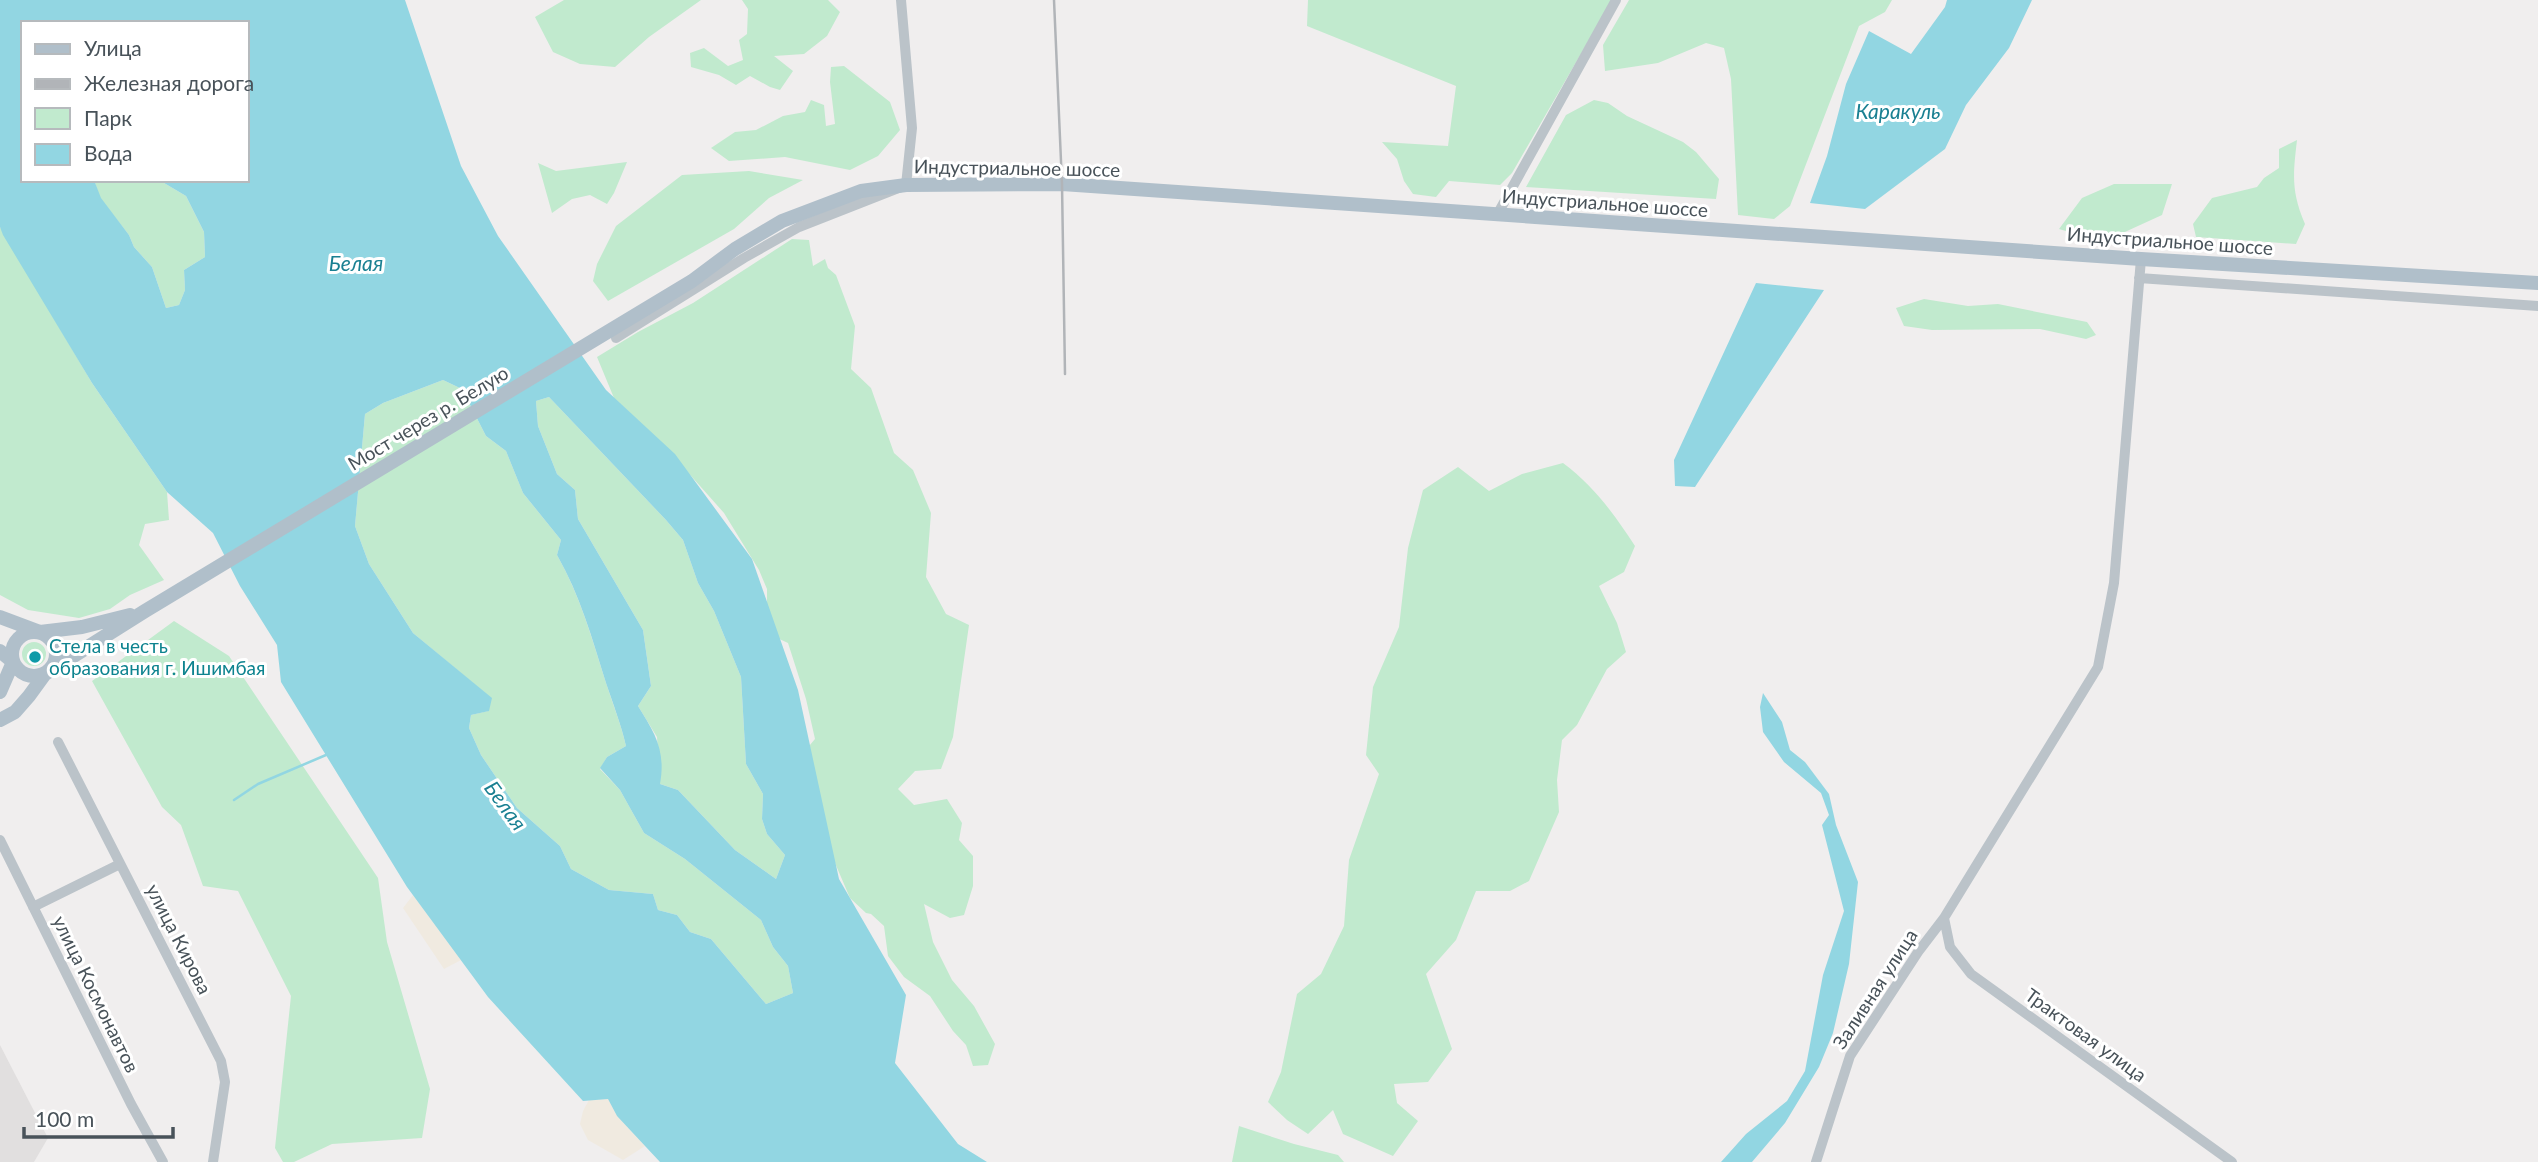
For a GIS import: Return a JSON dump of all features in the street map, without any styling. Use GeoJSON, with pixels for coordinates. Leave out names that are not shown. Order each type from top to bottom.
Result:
{"type":"FeatureCollection","features":[{"type":"Feature","properties":{"kind":"main road","name":"Индустриальное шоссе"},"geometry":{"type":"LineString","coordinates":[[692,281],[734,250],[782,222],[821,204],[861,191],[906,186],[1062,184],[2141,259],[2538,283]]}},
{"type":"Feature","properties":{"kind":"main road","name":"Мост через р. Белую"},"geometry":{"type":"LineString","coordinates":[[45,674],[692,281]]}},
{"type":"Feature","properties":{"kind":"main road"},"geometry":{"type":"LineString","coordinates":[[0,692],[13,662],[13,648],[20,636],[33,631],[82,627],[145,611]]}},
{"type":"Feature","properties":{"kind":"main road"},"geometry":{"type":"LineString","coordinates":[[0,617],[40,632],[52,641],[57,655],[51,669],[15,712],[0,720]]}},
{"type":"Feature","properties":{"kind":"main road"},"geometry":{"type":"LineString","coordinates":[[0,651],[23,673],[38,676],[45,674]]}},
{"type":"Feature","properties":{"kind":"street"},"geometry":{"type":"LineString","coordinates":[[616,338],[799,227],[906,186],[912,128],[901,0]]}},
{"type":"Feature","properties":{"kind":"street"},"geometry":{"type":"LineString","coordinates":[[1497,215],[1616,0]]}},
{"type":"Feature","properties":{"kind":"street","name":"Заливная улица"},"geometry":{"type":"LineString","coordinates":[[1816,1162],[1850,1056],[1918,952],[1944,918],[2098,667],[2114,583],[2141,259]]}},
{"type":"Feature","properties":{"kind":"street"},"geometry":{"type":"LineString","coordinates":[[2139,278],[2538,306]]}},
{"type":"Feature","properties":{"kind":"street","name":"улица Кирова"},"geometry":{"type":"LineString","coordinates":[[58,742],[221,1060],[225,1082],[214,1162]]}},
{"type":"Feature","properties":{"kind":"street","name":"улица Космонавтов"},"geometry":{"type":"LineString","coordinates":[[0,840],[131,1104],[163,1162]]}},
{"type":"Feature","properties":{"kind":"street"},"geometry":{"type":"LineString","coordinates":[[33,907],[120,864]]}},
{"type":"Feature","properties":{"kind":"street","name":"Трактовая улица"},"geometry":{"type":"LineString","coordinates":[[1944,918],[1950,947],[1971,974],[2232,1162]]}},
{"type":"Feature","properties":{"kind":"shaded area"},"geometry":{"type":"Polygon","coordinates":[[[0,1045],[48,1138],[34,1162],[0,1162],[0,1045]]]}},
{"type":"Feature","properties":{"kind":"green space"},"geometry":{"type":"Polygon","coordinates":[[[564,0],[701,0],[649,37],[615,67],[580,64],[553,52],[535,17],[564,0]]]}},
{"type":"Feature","properties":{"kind":"green space"},"geometry":{"type":"Polygon","coordinates":[[[742,0],[828,0],[840,12],[827,36],[804,54],[774,56],[793,71],[780,90],[750,76],[736,85],[719,75],[691,67],[690,53],[704,48],[728,66],[743,60],[739,40],[747,34],[748,9],[742,0]]]}},
{"type":"Feature","properties":{"kind":"green space"},"geometry":{"type":"Polygon","coordinates":[[[1308,0],[1612,0],[1512,173],[1500,185],[1449,181],[1436,197],[1413,194],[1404,181],[1397,159],[1382,142],[1448,146],[1456,86],[1307,26],[1308,0]]]}},
{"type":"Feature","properties":{"kind":"green space"},"geometry":{"type":"Polygon","coordinates":[[[1629,0],[1892,0],[1885,12],[1859,26],[1790,206],[1774,219],[1738,215],[1731,79],[1724,48],[1706,43],[1658,63],[1605,71],[1603,45],[1629,0]]]}},
{"type":"Feature","properties":{"kind":"green space"},"geometry":{"type":"Polygon","coordinates":[[[844,66],[890,102],[900,130],[878,156],[850,170],[785,157],[729,161],[711,148],[735,132],[756,130],[783,116],[805,112],[811,100],[824,105],[826,126],[835,124],[831,67],[844,66]]]}},
{"type":"Feature","properties":{"kind":"green space"},"geometry":{"type":"Polygon","coordinates":[[[1594,100],[1608,103],[1627,116],[1683,142],[1696,152],[1719,179],[1716,199],[1526,187],[1566,115],[1594,100]]]}},
{"type":"Feature","properties":{"kind":"green space"},"geometry":{"type":"Polygon","coordinates":[[[2297,140],[2294,183],[2305,224],[2296,244],[2196,237],[2193,224],[2212,198],[2257,187],[2264,178],[2279,168],[2279,149],[2297,140]]]}},
{"type":"Feature","properties":{"kind":"green space"},"geometry":{"type":"Polygon","coordinates":[[[627,162],[607,204],[590,195],[572,199],[552,213],[538,163],[556,171],[627,162]]]}},
{"type":"Feature","properties":{"kind":"green space"},"geometry":{"type":"Polygon","coordinates":[[[749,171],[803,180],[769,198],[734,229],[608,301],[593,281],[597,264],[616,226],[682,175],[749,171]]]}},
{"type":"Feature","properties":{"kind":"green space"},"geometry":{"type":"Polygon","coordinates":[[[95,182],[162,182],[186,196],[204,232],[205,257],[184,270],[185,290],[179,305],[166,308],[152,267],[134,247],[129,235],[100,198],[95,182]]]}},
{"type":"Feature","properties":{"kind":"green space"},"geometry":{"type":"Polygon","coordinates":[[[2114,184],[2172,184],[2162,215],[2103,242],[2059,229],[2082,198],[2114,184]]]}},
{"type":"Feature","properties":{"kind":"green space"},"geometry":{"type":"Polygon","coordinates":[[[0,227],[92,383],[167,492],[169,520],[145,524],[139,545],[164,580],[130,595],[110,609],[79,618],[28,610],[0,595],[0,227]]]}},
{"type":"Feature","properties":{"kind":"green space"},"geometry":{"type":"Polygon","coordinates":[[[792,239],[809,240],[813,266],[825,259],[828,268],[836,275],[855,326],[851,369],[871,388],[894,453],[913,470],[931,513],[926,577],[946,614],[969,625],[953,737],[941,769],[915,771],[898,789],[914,805],[947,799],[962,823],[959,840],[973,856],[973,886],[964,915],[950,918],[924,904],[933,942],[952,980],[974,1006],[995,1044],[988,1065],[973,1066],[966,1045],[953,1031],[930,996],[904,977],[888,956],[884,926],[850,898],[835,863],[815,840],[798,759],[815,739],[806,699],[788,643],[773,636],[767,621],[767,589],[759,570],[724,513],[660,441],[614,398],[597,357],[693,303],[792,239]]]}},
{"type":"Feature","properties":{"kind":"green space"},"geometry":{"type":"Polygon","coordinates":[[[1924,299],[1968,306],[1998,304],[2087,322],[2096,335],[2086,339],[2040,329],[1932,330],[1904,326],[1896,308],[1924,299]]]}},
{"type":"Feature","properties":{"kind":"green space"},"geometry":{"type":"Polygon","coordinates":[[[443,380],[462,389],[486,436],[506,451],[523,493],[561,540],[557,555],[585,618],[626,746],[607,757],[600,769],[620,790],[644,833],[685,859],[761,920],[773,947],[788,966],[793,993],[766,1004],[711,939],[690,932],[677,915],[658,910],[653,894],[609,890],[571,869],[560,846],[517,808],[481,755],[469,728],[471,715],[488,711],[491,698],[413,633],[369,564],[355,526],[365,414],[383,403],[443,380]]]}},
{"type":"Feature","properties":{"kind":"green space"},"geometry":{"type":"Polygon","coordinates":[[[549,397],[683,540],[698,583],[714,611],[741,677],[746,764],[763,794],[762,819],[767,834],[785,855],[776,879],[735,850],[678,790],[660,784],[657,737],[638,706],[651,686],[643,630],[578,519],[575,490],[557,474],[538,426],[536,401],[549,397]]]}},
{"type":"Feature","properties":{"kind":"green space"},"geometry":{"type":"Polygon","coordinates":[[[1563,463],[1603,501],[1635,546],[1624,572],[1599,586],[1617,623],[1626,652],[1607,669],[1577,725],[1562,740],[1557,780],[1559,812],[1529,881],[1510,891],[1476,891],[1456,940],[1426,974],[1452,1049],[1428,1082],[1394,1084],[1397,1103],[1418,1121],[1393,1156],[1343,1134],[1333,1110],[1308,1134],[1287,1120],[1268,1102],[1281,1072],[1297,994],[1321,974],[1344,926],[1349,860],[1379,774],[1366,755],[1373,687],[1399,627],[1408,548],[1423,490],[1458,467],[1489,491],[1522,474],[1563,463]]]}},
{"type":"Feature","properties":{"kind":"green space"},"geometry":{"type":"Polygon","coordinates":[[[174,621],[229,656],[378,878],[387,942],[430,1089],[422,1138],[332,1144],[294,1162],[283,1162],[275,1148],[291,996],[238,891],[203,886],[181,825],[162,807],[92,681],[174,621]]]}},
{"type":"Feature","properties":{"kind":"green space"},"geometry":{"type":"Polygon","coordinates":[[[34,642],[45,649],[46,654],[39,665],[34,666],[23,659],[22,654],[29,643],[34,642]]]}},
{"type":"Feature","properties":{"kind":"green space"},"geometry":{"type":"Polygon","coordinates":[[[1239,1126],[1338,1155],[1344,1162],[1232,1162],[1239,1126]]]}},
{"type":"Feature","properties":{"kind":"sand"},"geometry":{"type":"Polygon","coordinates":[[[413,895],[461,960],[444,969],[403,908],[413,895]]]}},
{"type":"Feature","properties":{"kind":"sand"},"geometry":{"type":"Polygon","coordinates":[[[608,1099],[617,1116],[645,1146],[623,1160],[588,1140],[580,1124],[589,1100],[608,1099]]]}},
{"type":"Feature","properties":{"kind":"water","name":"Белая"},"geometry":{"type":"Polygon","coordinates":[[[0,0],[405,0],[461,166],[498,236],[606,390],[675,454],[752,559],[798,690],[839,879],[906,995],[895,1063],[958,1144],[987,1162],[660,1162],[617,1116],[608,1099],[583,1101],[488,997],[407,887],[281,682],[277,645],[240,586],[213,533],[167,492],[92,383],[0,227],[0,0]],[[443,380],[383,403],[365,414],[355,526],[369,564],[413,633],[492,698],[489,711],[471,715],[469,728],[481,755],[517,808],[560,846],[571,869],[609,890],[653,894],[658,910],[677,915],[690,932],[711,939],[766,1004],[793,993],[788,966],[773,947],[761,920],[685,859],[644,833],[620,790],[600,768],[607,757],[626,746],[585,617],[557,555],[561,540],[523,493],[506,451],[486,436],[462,389],[443,380]],[[549,397],[536,401],[538,426],[557,474],[575,490],[578,519],[643,630],[651,686],[638,706],[658,743],[660,784],[678,790],[735,850],[776,879],[785,855],[767,834],[762,819],[763,794],[746,764],[741,677],[714,611],[698,583],[683,540],[549,397]]]}},
{"type":"Feature","properties":{"kind":"water","name":"Каракуль"},"geometry":{"type":"Polygon","coordinates":[[[1947,0],[2032,0],[2009,48],[1966,105],[1945,149],[1865,209],[1810,203],[1827,156],[1846,84],[1869,31],[1911,54],[1945,7],[1947,0]]]}},
{"type":"Feature","properties":{"kind":"water"},"geometry":{"type":"Polygon","coordinates":[[[1756,283],[1824,290],[1695,487],[1675,486],[1674,460],[1756,283]]]}},
{"type":"Feature","properties":{"kind":"water"},"geometry":{"type":"Polygon","coordinates":[[[1763,693],[1782,722],[1790,750],[1805,762],[1829,794],[1836,825],[1858,882],[1849,964],[1833,1033],[1819,1067],[1785,1123],[1752,1162],[1721,1162],[1746,1134],[1787,1101],[1805,1071],[1823,975],[1844,911],[1822,825],[1829,815],[1821,793],[1784,762],[1763,732],[1760,707],[1763,693]]]}},
{"type":"Feature","properties":{"kind":"waterway"},"geometry":{"type":"LineString","coordinates":[[234,800],[258,784],[326,755]]}},
{"type":"Feature","properties":{"kind":"railway"},"geometry":{"type":"LineString","coordinates":[[1054,0],[1062,184],[1065,374]]}},
{"type":"Feature","properties":{"kind":"place","name":"Стела в честь образования г. Ишимбая"},"geometry":{"type":"Point","coordinates":[35,657]}}]}
